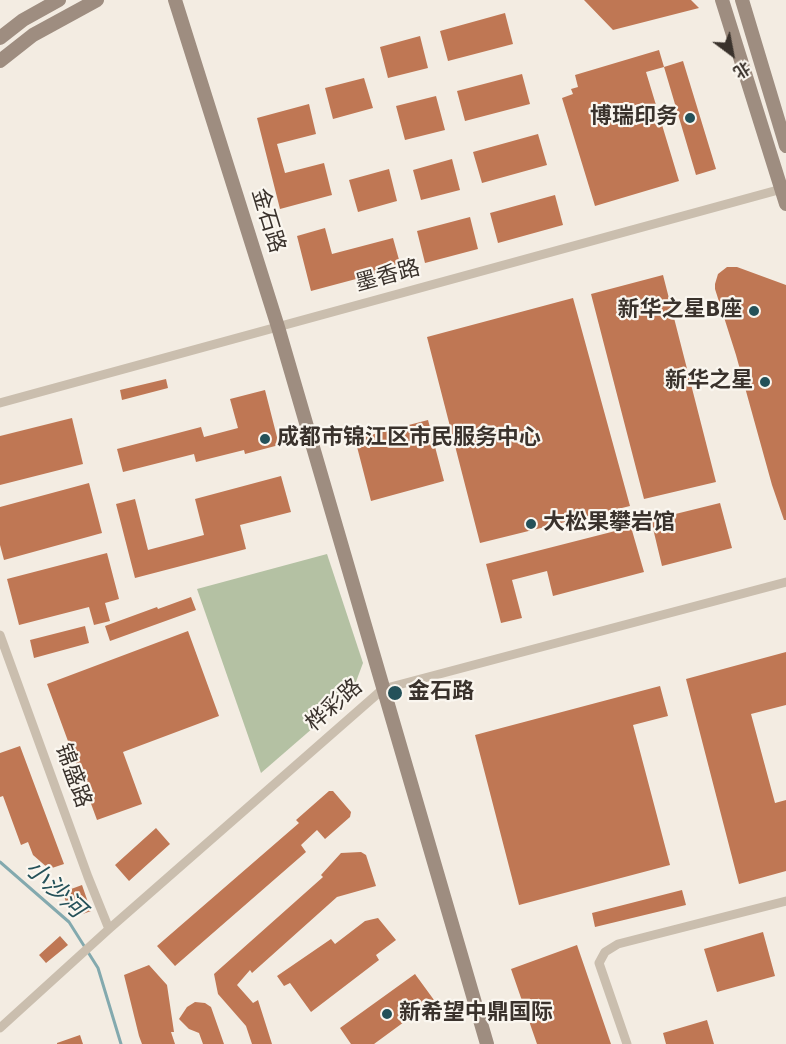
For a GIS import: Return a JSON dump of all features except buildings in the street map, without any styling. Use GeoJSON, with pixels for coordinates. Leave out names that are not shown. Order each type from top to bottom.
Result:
{"type":"FeatureCollection","features":[{"type":"Feature","properties":{"kind":"street"},"geometry":{"type":"LineString","coordinates":[[0,38],[23,20],[59,0]]}},
{"type":"Feature","properties":{"kind":"street"},"geometry":{"type":"LineString","coordinates":[[0,61],[33,35],[97,0]]}},
{"type":"Feature","properties":{"kind":"street","name":"金石路"},"geometry":{"type":"LineString","coordinates":[[175,0],[278,327],[487,1044]]}},
{"type":"Feature","properties":{"kind":"street"},"geometry":{"type":"LineString","coordinates":[[722,0],[783,188],[786,204]]}},
{"type":"Feature","properties":{"kind":"street"},"geometry":{"type":"LineString","coordinates":[[742,0],[786,146]]}},
{"type":"Feature","properties":{"kind":"street","name":"墨香路"},"geometry":{"type":"LineString","coordinates":[[0,403],[783,188]]}},
{"type":"Feature","properties":{"kind":"street","name":"桦彩路"},"geometry":{"type":"LineString","coordinates":[[0,1028],[109,928],[383,689],[786,582]]}},
{"type":"Feature","properties":{"kind":"street","name":"锦盛路"},"geometry":{"type":"LineString","coordinates":[[0,635],[109,928]]}},
{"type":"Feature","properties":{"kind":"street"},"geometry":{"type":"LineString","coordinates":[[627,1044],[599,963],[604,952],[618,944],[786,901]]}},
{"type":"Feature","properties":{"kind":"green space"},"geometry":{"type":"Polygon","coordinates":[[[327,554],[363,663],[351,695],[261,773],[197,589],[327,554]]]}},
{"type":"Feature","properties":{"kind":"waterway","name":"小沙河"},"geometry":{"type":"LineString","coordinates":[[0,862],[69,922],[98,968],[121,1044]]}},
{"type":"Feature","properties":{"kind":"place","name":"博瑞印务"},"geometry":{"type":"Point","coordinates":[690,118]}},
{"type":"Feature","properties":{"kind":"place","name":"新华之星B座"},"geometry":{"type":"Point","coordinates":[754,311]}},
{"type":"Feature","properties":{"kind":"place","name":"新华之星"},"geometry":{"type":"Point","coordinates":[765,382]}},
{"type":"Feature","properties":{"kind":"place","name":"成都市锦江区市民服务中心"},"geometry":{"type":"Point","coordinates":[265,439]}},
{"type":"Feature","properties":{"kind":"place","name":"大松果攀岩馆"},"geometry":{"type":"Point","coordinates":[531,524]}},
{"type":"Feature","properties":{"kind":"place","name":"金石路"},"geometry":{"type":"Point","coordinates":[395,693]}},
{"type":"Feature","properties":{"kind":"place","name":"新希望中鼎国际"},"geometry":{"type":"Point","coordinates":[387,1014]}}]}
